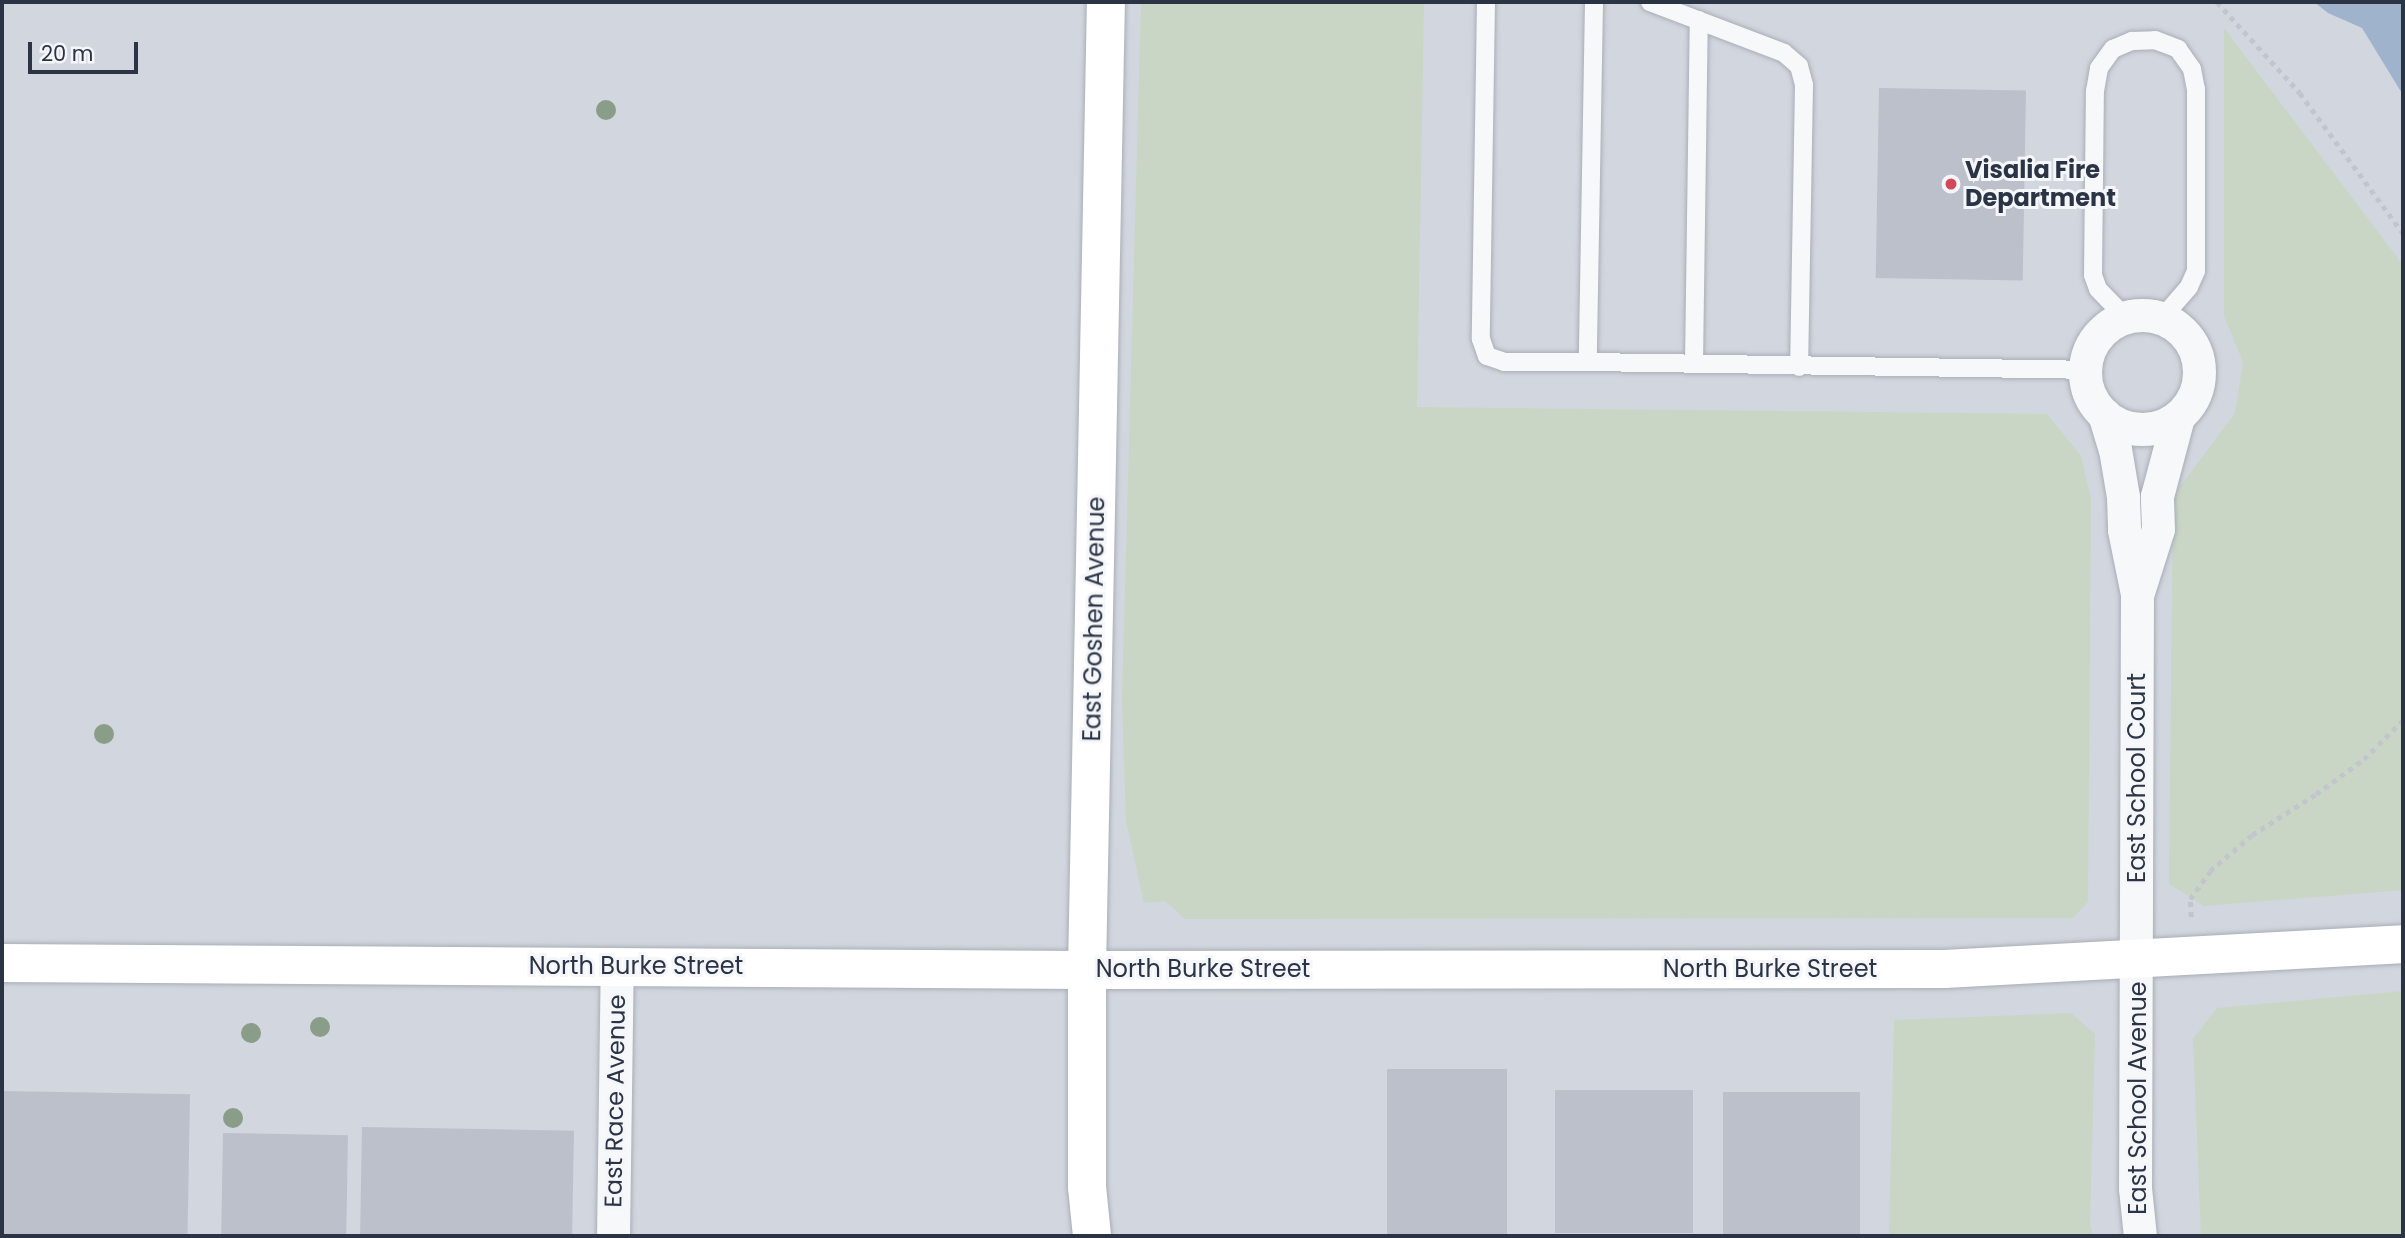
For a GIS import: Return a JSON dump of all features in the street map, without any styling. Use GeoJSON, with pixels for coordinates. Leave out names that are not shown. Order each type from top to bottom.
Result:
{"type":"FeatureCollection","features":[{"type":"Feature","properties":{"kind":"street","name":"East Goshen Avenue"},"geometry":{"type":"LineString","coordinates":[[1092,1236],[1087,1187],[1087,970],[1106,2]]}},
{"type":"Feature","properties":{"kind":"street"},"geometry":{"type":"LineString","coordinates":[[2085,370],[2089,351],[2097,336],[2125,317],[2150,314],[2162,318]]}},
{"type":"Feature","properties":{"kind":"street","name":"East School Court"},"geometry":{"type":"LineString","coordinates":[[2137,594],[2158,529],[2157,496],[2178,417],[2190,403],[2197,388],[2200,370],[2197,354],[2189,338],[2177,326],[2162,318]]}},
{"type":"Feature","properties":{"kind":"street","name":"East School Court"},"geometry":{"type":"LineString","coordinates":[[2085,370],[2093,401],[2104,414],[2115,449],[2123,498],[2124,530],[2137,594],[2137,961]]}},
{"type":"Feature","properties":{"kind":"street"},"geometry":{"type":"LineString","coordinates":[[2104,414],[2133,429],[2165,425],[2178,417]]}},
{"type":"Feature","properties":{"kind":"street","name":"North Burke Street"},"geometry":{"type":"LineString","coordinates":[[2,963],[1087,970],[1945,969],[2137,961],[2403,944]]}},
{"type":"Feature","properties":{"kind":"street","name":"East School Avenue"},"geometry":{"type":"LineString","coordinates":[[2137,961],[2135,1188],[2140,1236]]}},
{"type":"Feature","properties":{"kind":"street","name":"East Race Avenue"},"geometry":{"type":"LineString","coordinates":[[614,1236],[617,966]]}},
{"type":"Feature","properties":{"kind":"lane"},"geometry":{"type":"LineString","coordinates":[[1486,2],[1481,338],[1487,356],[1504,362],[2085,370]]}},
{"type":"Feature","properties":{"kind":"lane"},"geometry":{"type":"LineString","coordinates":[[1588,362],[1594,2]]}},
{"type":"Feature","properties":{"kind":"lane"},"geometry":{"type":"LineString","coordinates":[[1650,2],[1784,53],[1799,66],[1804,85],[1800,367]]}},
{"type":"Feature","properties":{"kind":"lane"},"geometry":{"type":"LineString","coordinates":[[1694,364],[1699,20]]}},
{"type":"Feature","properties":{"kind":"lane"},"geometry":{"type":"LineString","coordinates":[[2125,317],[2098,289],[2093,275],[2095,92],[2099,68],[2113,49],[2132,41],[2155,40],[2178,49],[2193,69],[2196,89],[2196,271],[2189,287],[2162,318]]}},
{"type":"Feature","properties":{"kind":"path"},"geometry":{"type":"LineString","coordinates":[[2217,2],[2300,93],[2403,233]]}},
{"type":"Feature","properties":{"kind":"path"},"geometry":{"type":"LineString","coordinates":[[2191,917],[2190,899],[2210,871],[2252,835],[2364,760],[2403,720]]}},
{"type":"Feature","properties":{"kind":"shaded area"},"geometry":{"type":"Polygon","coordinates":[[[2,2],[2403,2],[2403,1236],[2,1236],[2,2]]]}},
{"type":"Feature","properties":{"kind":"green space"},"geometry":{"type":"Polygon","coordinates":[[[1141,2],[1424,2],[1417,407],[2047,414],[2081,456],[2091,499],[2088,902],[2073,918],[1185,919],[1165,901],[1144,903],[1126,821],[1122,701],[1141,2]]]}},
{"type":"Feature","properties":{"kind":"green space"},"geometry":{"type":"Polygon","coordinates":[[[2224,28],[2403,265],[2403,890],[2204,906],[2169,884],[2173,496],[2235,413],[2243,362],[2224,316],[2224,28]]]}},
{"type":"Feature","properties":{"kind":"green space"},"geometry":{"type":"Polygon","coordinates":[[[2403,991],[2403,1236],[2201,1236],[2193,1039],[2217,1008],[2403,991]]]}},
{"type":"Feature","properties":{"kind":"green space"},"geometry":{"type":"Polygon","coordinates":[[[2071,1013],[2095,1034],[2090,1224],[2093,1236],[1889,1236],[1894,1020],[2071,1013]]]}},
{"type":"Feature","properties":{"kind":"water"},"geometry":{"type":"Polygon","coordinates":[[[2314,2],[2403,2],[2403,95],[2362,28],[2328,13],[2314,2]]]}},
{"type":"Feature","properties":{"kind":"building","name":"Visalia Fire Department"},"geometry":{"type":"Polygon","coordinates":[[[1879,88],[2026,91],[2023,281],[1876,278],[1879,88]]]}},
{"type":"Feature","properties":{"kind":"building"},"geometry":{"type":"Polygon","coordinates":[[[1387,1069],[1507,1069],[1507,1236],[1387,1236],[1387,1069]]]}},
{"type":"Feature","properties":{"kind":"building"},"geometry":{"type":"Polygon","coordinates":[[[1555,1090],[1693,1090],[1693,1233],[1555,1233],[1555,1090]]]}},
{"type":"Feature","properties":{"kind":"building"},"geometry":{"type":"Polygon","coordinates":[[[2,1091],[190,1094],[187,1236],[2,1236],[2,1091]]]}},
{"type":"Feature","properties":{"kind":"building"},"geometry":{"type":"Polygon","coordinates":[[[1723,1092],[1860,1092],[1860,1236],[1723,1236],[1723,1092]]]}},
{"type":"Feature","properties":{"kind":"building"},"geometry":{"type":"Polygon","coordinates":[[[362,1127],[574,1131],[572,1236],[360,1236],[362,1127]]]}},
{"type":"Feature","properties":{"kind":"building"},"geometry":{"type":"Polygon","coordinates":[[[223,1133],[348,1135],[346,1236],[221,1236],[223,1133]]]}},
{"type":"Feature","properties":{"kind":"place","name":"Visalia Fire Department"},"geometry":{"type":"Point","coordinates":[1951,184]}}]}
